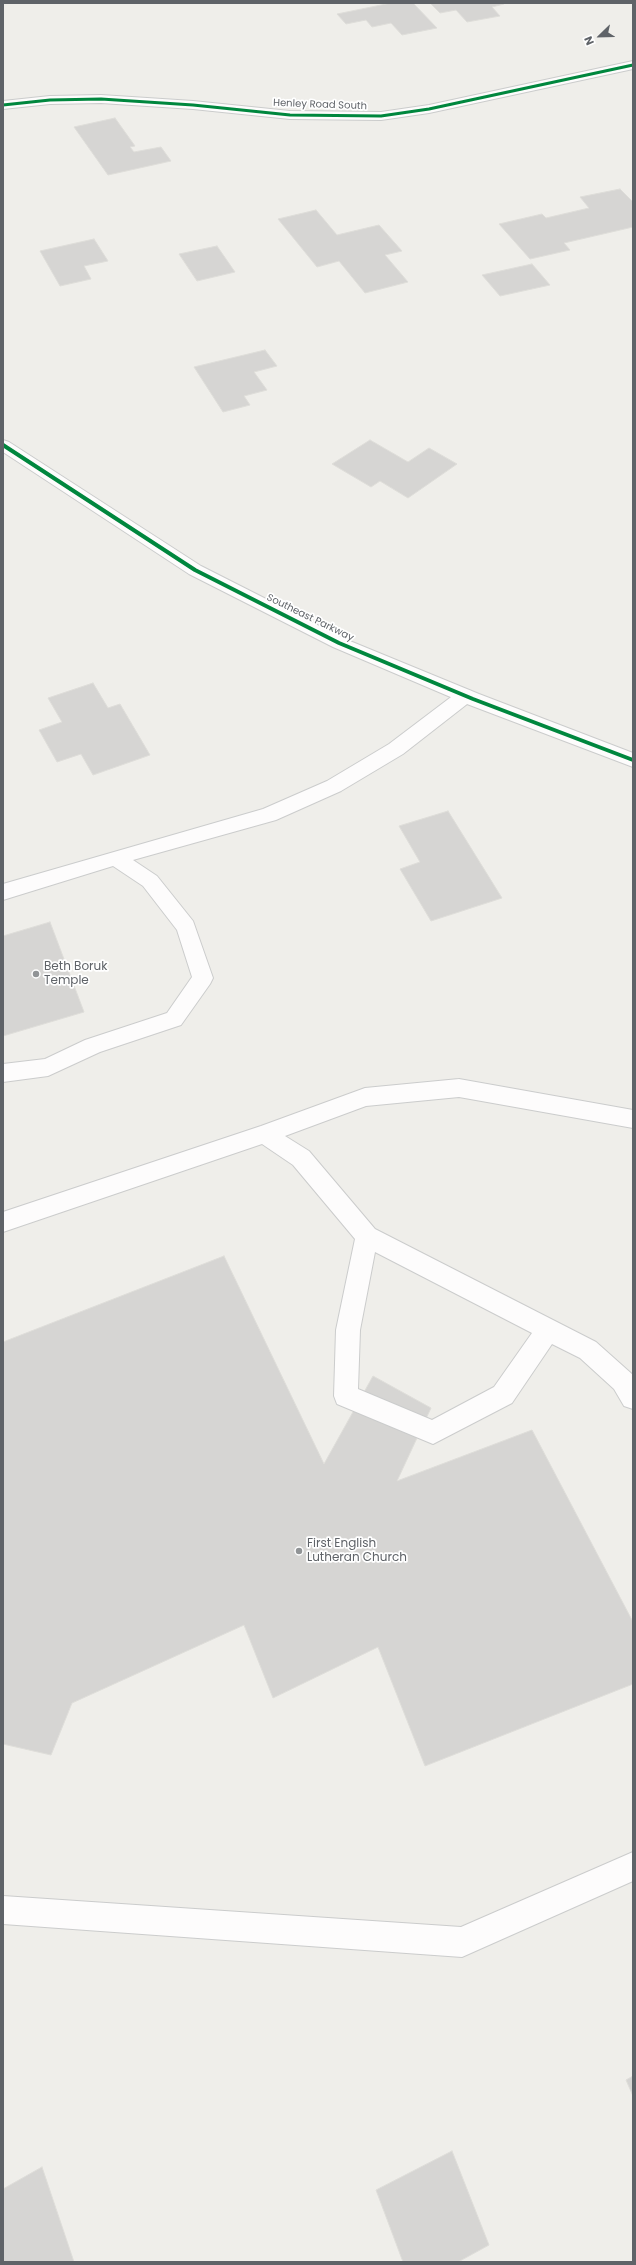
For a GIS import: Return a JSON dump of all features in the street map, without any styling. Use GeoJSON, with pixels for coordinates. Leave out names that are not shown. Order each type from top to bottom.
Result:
{"type":"FeatureCollection","features":[{"type":"Feature","properties":{"kind":"street","name":"Henley Road South"},"geometry":{"type":"LineString","coordinates":[[3,105],[50,100],[101,99],[193,105],[290,114],[353,117],[382,116],[430,109],[633,65]]}},
{"type":"Feature","properties":{"kind":"street","name":"Southeast Parkway"},"geometry":{"type":"LineString","coordinates":[[3,445],[195,570],[339,643],[465,696],[633,760]]}},
{"type":"Feature","properties":{"kind":"street"},"geometry":{"type":"LineString","coordinates":[[3,892],[269,814],[334,786],[396,749],[465,696]]}},
{"type":"Feature","properties":{"kind":"street"},"geometry":{"type":"LineString","coordinates":[[3,1073],[48,1067],[93,1046],[174,1019],[203,978],[186,927],[150,881],[115,858]]}},
{"type":"Feature","properties":{"kind":"street"},"geometry":{"type":"LineString","coordinates":[[3,1222],[264,1134],[365,1097],[459,1088],[633,1119]]}},
{"type":"Feature","properties":{"kind":"street"},"geometry":{"type":"LineString","coordinates":[[264,1134],[301,1158],[367,1236],[588,1350],[628,1390]]}},
{"type":"Feature","properties":{"kind":"street"},"geometry":{"type":"LineString","coordinates":[[367,1236],[348,1330],[346,1396],[433,1432],[503,1395],[548,1330]]}},
{"type":"Feature","properties":{"kind":"street"},"geometry":{"type":"LineString","coordinates":[[3,1910],[462,1942],[633,1866]]}},
{"type":"Feature","properties":{"kind":"building"},"geometry":{"type":"Polygon","coordinates":[[[391,3],[413,3],[437,28],[402,35],[391,23],[372,27],[366,20],[346,24],[337,14],[391,3]]]}},
{"type":"Feature","properties":{"kind":"building"},"geometry":{"type":"Polygon","coordinates":[[[430,3],[504,4],[492,7],[500,16],[467,22],[456,10],[440,13],[430,3]]]}},
{"type":"Feature","properties":{"kind":"building"},"geometry":{"type":"Polygon","coordinates":[[[115,118],[135,146],[130,147],[134,152],[161,147],[171,161],[108,175],[74,127],[115,118]]]}},
{"type":"Feature","properties":{"kind":"building"},"geometry":{"type":"Polygon","coordinates":[[[620,189],[633,202],[633,227],[564,243],[570,250],[530,259],[499,224],[542,214],[546,218],[589,208],[580,197],[620,189]]]}},
{"type":"Feature","properties":{"kind":"building"},"geometry":{"type":"Polygon","coordinates":[[[316,210],[337,235],[379,225],[402,251],[385,255],[408,282],[365,293],[339,261],[317,267],[278,219],[316,210]]]}},
{"type":"Feature","properties":{"kind":"building"},"geometry":{"type":"Polygon","coordinates":[[[94,239],[108,261],[84,266],[91,279],[60,286],[40,251],[94,239]]]}},
{"type":"Feature","properties":{"kind":"building"},"geometry":{"type":"Polygon","coordinates":[[[217,246],[235,272],[197,281],[179,254],[217,246]]]}},
{"type":"Feature","properties":{"kind":"building"},"geometry":{"type":"Polygon","coordinates":[[[532,264],[550,285],[500,296],[482,275],[532,264]]]}},
{"type":"Feature","properties":{"kind":"building"},"geometry":{"type":"Polygon","coordinates":[[[265,350],[277,366],[254,372],[267,390],[244,396],[250,405],[223,412],[194,367],[265,350]]]}},
{"type":"Feature","properties":{"kind":"building"},"geometry":{"type":"Polygon","coordinates":[[[370,440],[408,462],[429,448],[457,464],[408,498],[380,481],[371,487],[332,464],[370,440]]]}},
{"type":"Feature","properties":{"kind":"building"},"geometry":{"type":"Polygon","coordinates":[[[93,683],[108,708],[120,704],[150,755],[93,775],[81,754],[57,762],[39,730],[62,722],[48,698],[93,683]]]}},
{"type":"Feature","properties":{"kind":"building"},"geometry":{"type":"Polygon","coordinates":[[[448,811],[502,898],[431,921],[400,869],[420,862],[399,826],[448,811]]]}},
{"type":"Feature","properties":{"kind":"building","name":"Beth Boruk Temple"},"geometry":{"type":"Polygon","coordinates":[[[50,922],[84,1012],[3,1036],[3,936],[50,922]]]}},
{"type":"Feature","properties":{"kind":"building","name":"First English Lutheran Church"},"geometry":{"type":"Polygon","coordinates":[[[224,1256],[324,1464],[373,1376],[431,1408],[397,1481],[532,1430],[633,1622],[633,1684],[425,1766],[378,1647],[273,1698],[244,1625],[72,1703],[51,1755],[3,1744],[3,1342],[224,1256]]]}},
{"type":"Feature","properties":{"kind":"building"},"geometry":{"type":"Polygon","coordinates":[[[633,2076],[633,2096],[626,2080],[633,2076]]]}},
{"type":"Feature","properties":{"kind":"building"},"geometry":{"type":"Polygon","coordinates":[[[452,2151],[489,2245],[458,2262],[403,2262],[376,2190],[452,2151]]]}},
{"type":"Feature","properties":{"kind":"building"},"geometry":{"type":"Polygon","coordinates":[[[42,2167],[74,2262],[3,2262],[3,2189],[42,2167]]]}},
{"type":"Feature","properties":{"kind":"cycle path"},"geometry":{"type":"LineString","coordinates":[[3,105],[50,100],[101,99],[193,105],[290,115],[353,117],[381,116],[429,109],[633,65]]}},
{"type":"Feature","properties":{"kind":"cycle path"},"geometry":{"type":"LineString","coordinates":[[3,445],[195,570],[339,643],[473,699],[633,760]]}},
{"type":"Feature","properties":{"kind":"place","name":"Beth Boruk Temple"},"geometry":{"type":"Point","coordinates":[36,974]}},
{"type":"Feature","properties":{"kind":"place","name":"First English Lutheran Church"},"geometry":{"type":"Point","coordinates":[299,1551]}}]}
